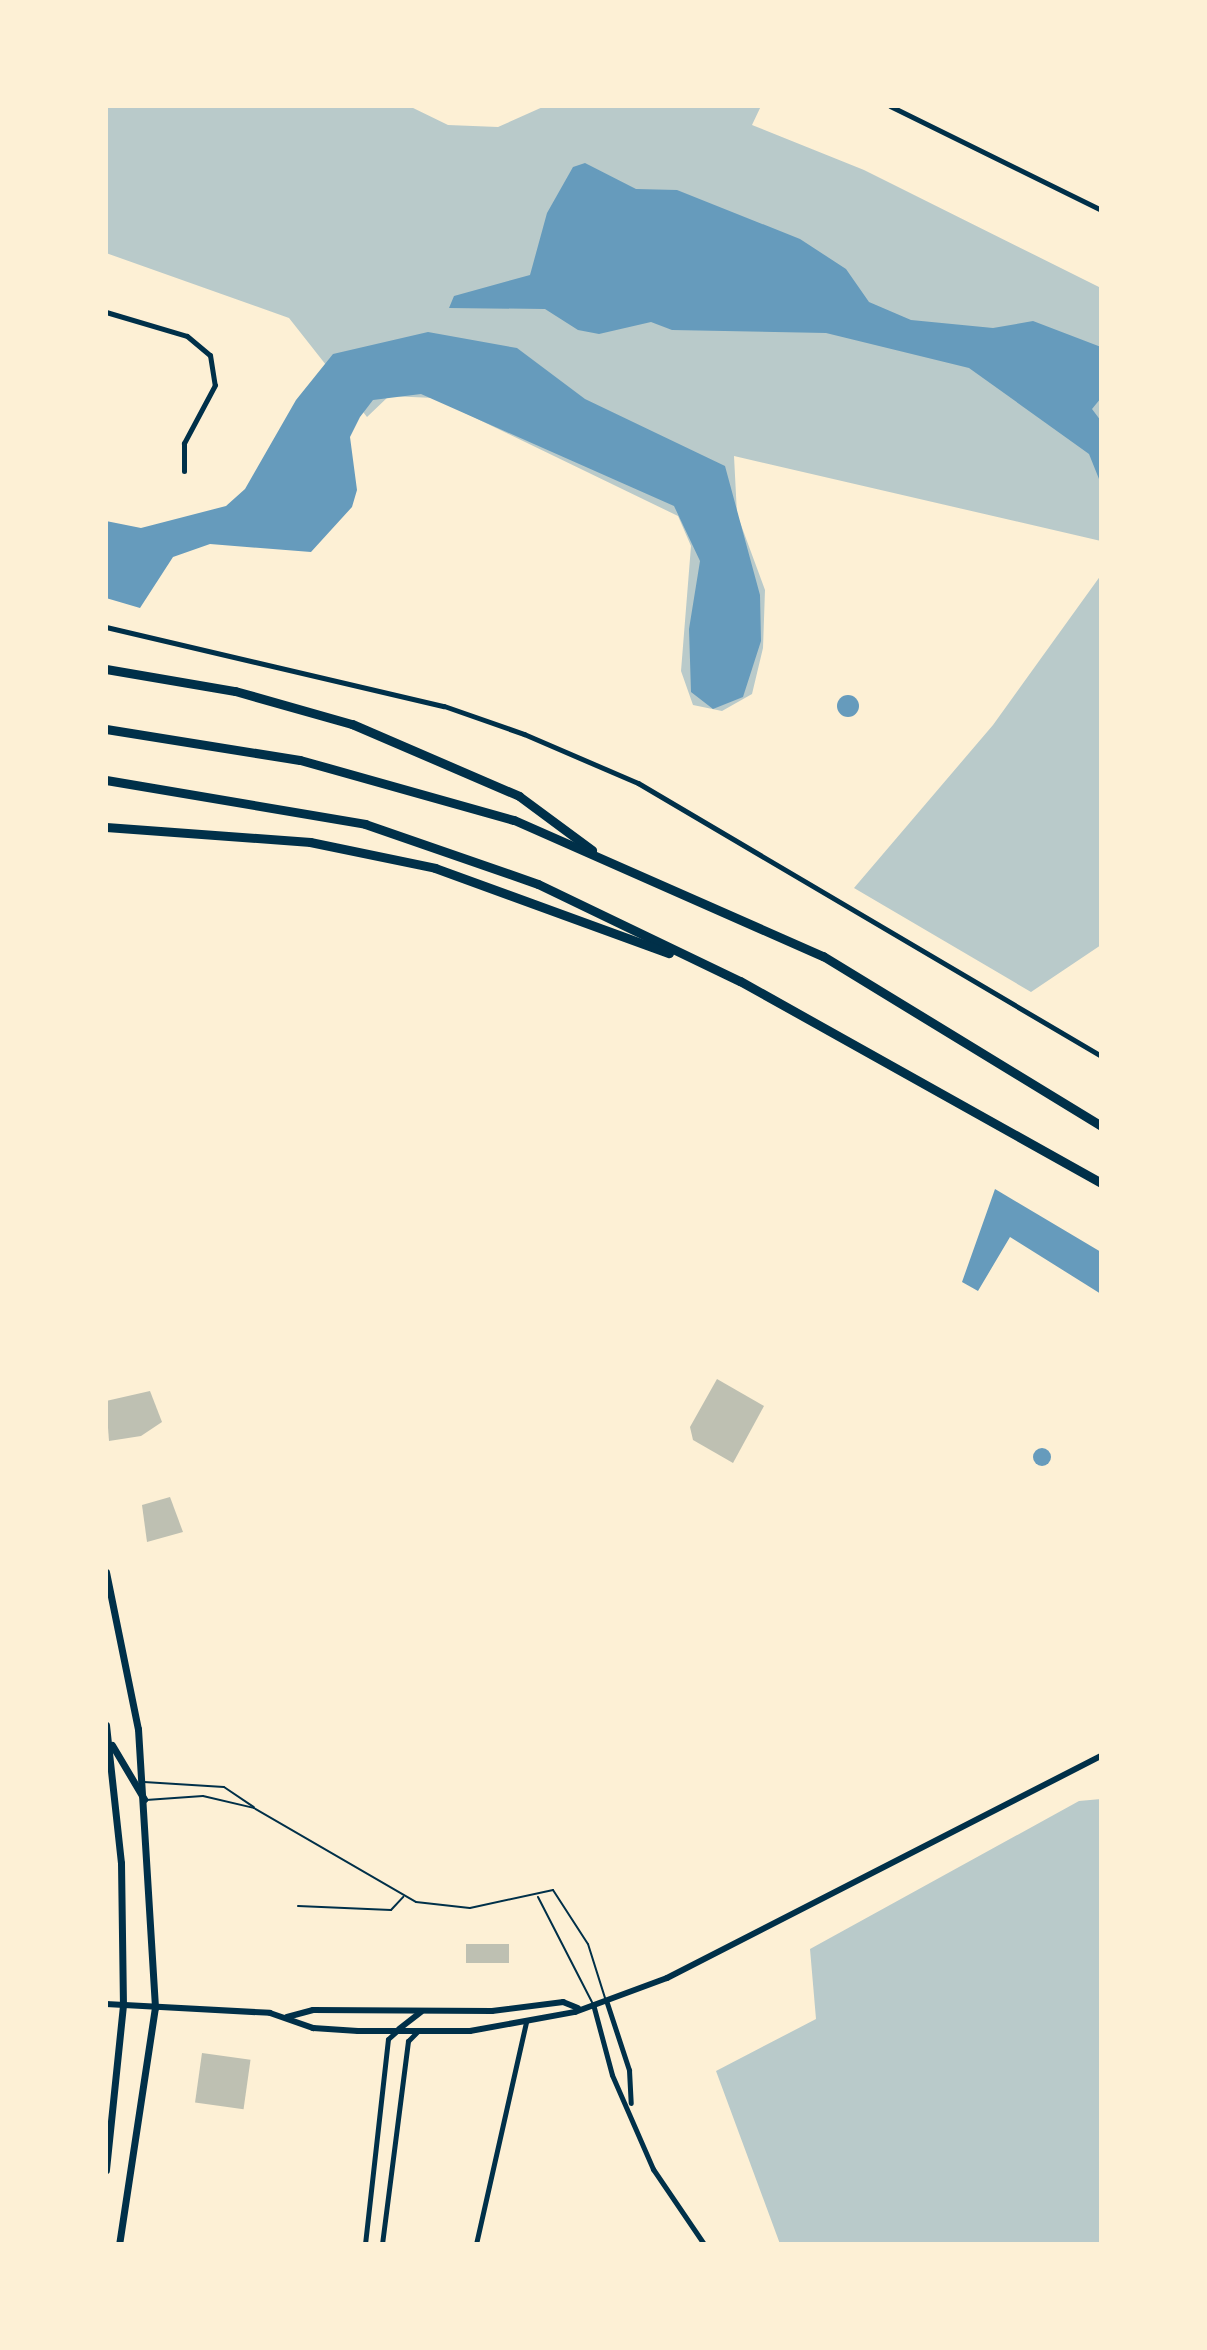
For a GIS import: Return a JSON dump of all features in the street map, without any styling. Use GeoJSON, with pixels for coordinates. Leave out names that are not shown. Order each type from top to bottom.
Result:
{"type":"FeatureCollection","features":[{"type":"Feature","properties":{"kind":"highway"},"geometry":{"type":"LineString","coordinates":[[106,669],[235,691],[352,724],[519,796],[601,858]]}},
{"type":"Feature","properties":{"kind":"highway"},"geometry":{"type":"LineString","coordinates":[[106,729],[210,742],[390,782],[514,820],[823,956],[1101,1126]]}},
{"type":"Feature","properties":{"kind":"highway"},"geometry":{"type":"LineString","coordinates":[[106,780],[365,824],[538,884],[740,981],[1101,1183]]}},
{"type":"Feature","properties":{"kind":"highway"},"geometry":{"type":"LineString","coordinates":[[106,827],[310,842],[435,868],[740,981]]}},
{"type":"Feature","properties":{"kind":"main road"},"geometry":{"type":"LineString","coordinates":[[106,1572],[143,1781],[155,2007],[119,2244]]}},
{"type":"Feature","properties":{"kind":"main road"},"geometry":{"type":"LineString","coordinates":[[106,1725],[121,1863],[123,2005],[106,2170]]}},
{"type":"Feature","properties":{"kind":"main road"},"geometry":{"type":"LineString","coordinates":[[107,1731],[145,1800]]}},
{"type":"Feature","properties":{"kind":"street"},"geometry":{"type":"LineString","coordinates":[[890,106],[1101,210]]}},
{"type":"Feature","properties":{"kind":"street"},"geometry":{"type":"LineString","coordinates":[[106,312],[187,336],[210,355],[215,385],[184,443],[184,471]]}},
{"type":"Feature","properties":{"kind":"street"},"geometry":{"type":"LineString","coordinates":[[106,627],[444,706],[536,739],[652,791],[1101,1056]]}},
{"type":"Feature","properties":{"kind":"street"},"geometry":{"type":"LineString","coordinates":[[106,2004],[287,2017],[313,2028],[419,2029],[526,2022],[606,2000],[667,1978],[1101,1756]]}},
{"type":"Feature","properties":{"kind":"street"},"geometry":{"type":"LineString","coordinates":[[606,2000],[629,2070],[631,2108]]}},
{"type":"Feature","properties":{"kind":"street"},"geometry":{"type":"LineString","coordinates":[[287,2017],[313,2010],[425,2010],[563,2002],[578,2008]]}},
{"type":"Feature","properties":{"kind":"street"},"geometry":{"type":"LineString","coordinates":[[593,2004],[612,2075],[631,2108],[653,2169],[704,2244]]}},
{"type":"Feature","properties":{"kind":"street"},"geometry":{"type":"LineString","coordinates":[[365,2244],[388,2039],[425,2010]]}},
{"type":"Feature","properties":{"kind":"street"},"geometry":{"type":"LineString","coordinates":[[476,2244],[526,2022]]}},
{"type":"Feature","properties":{"kind":"street"},"geometry":{"type":"LineString","coordinates":[[382,2244],[408,2041],[419,2029]]}},
{"type":"Feature","properties":{"kind":"lane"},"geometry":{"type":"LineString","coordinates":[[143,1781],[224,1787],[247,1796],[254,1808]]}},
{"type":"Feature","properties":{"kind":"lane"},"geometry":{"type":"LineString","coordinates":[[145,1800],[203,1796],[254,1808],[404,1896],[470,1908],[537,1896],[553,1890],[588,1944],[606,2000]]}},
{"type":"Feature","properties":{"kind":"lane"},"geometry":{"type":"LineString","coordinates":[[298,1906],[391,1910],[404,1896]]}},
{"type":"Feature","properties":{"kind":"lane"},"geometry":{"type":"LineString","coordinates":[[537,1896],[593,2004]]}},
{"type":"Feature","properties":{"kind":"shaded area"},"geometry":{"type":"Polygon","coordinates":[[[106,106],[409,106],[448,125],[498,127],[545,106],[761,106],[752,125],[864,170],[1101,288],[1101,541],[734,456],[737,514],[765,590],[763,648],[752,694],[722,711],[693,705],[681,671],[691,546],[678,516],[434,398],[389,396],[367,417],[289,318],[106,253],[106,106]]]}},
{"type":"Feature","properties":{"kind":"shaded area"},"geometry":{"type":"Polygon","coordinates":[[[1101,575],[1101,945],[1031,992],[854,888],[993,725],[1101,575]]]}},
{"type":"Feature","properties":{"kind":"shaded area"},"geometry":{"type":"Polygon","coordinates":[[[1101,1799],[1101,2244],[780,2244],[716,2071],[816,2019],[810,1949],[1079,1801],[1101,1799]]]}},
{"type":"Feature","properties":{"kind":"water"},"geometry":{"type":"Polygon","coordinates":[[[585,163],[636,189],[677,190],[800,239],[846,269],[869,302],[911,320],[993,328],[1033,321],[1101,347],[1101,398],[1092,409],[1101,421],[1101,484],[1089,454],[969,368],[826,333],[672,330],[651,322],[599,334],[578,330],[545,309],[449,308],[454,296],[530,275],[547,213],[573,167],[585,163]]]}},
{"type":"Feature","properties":{"kind":"water"},"geometry":{"type":"Polygon","coordinates":[[[428,332],[517,348],[585,399],[725,466],[760,595],[761,641],[743,697],[713,709],[691,692],[689,629],[700,561],[674,506],[421,394],[373,400],[360,417],[350,437],[357,490],[352,507],[311,552],[210,544],[173,557],[140,608],[106,598],[106,521],[141,528],[226,506],[245,489],[296,400],[333,354],[428,332]]]}},
{"type":"Feature","properties":{"kind":"water"},"geometry":{"type":"Polygon","coordinates":[[[848,695],[856,698],[859,706],[856,714],[848,717],[840,714],[837,706],[840,698],[848,695]]]}},
{"type":"Feature","properties":{"kind":"water"},"geometry":{"type":"Polygon","coordinates":[[[995,1189],[1101,1252],[1101,1294],[1010,1237],[978,1291],[962,1282],[995,1189]]]}},
{"type":"Feature","properties":{"kind":"water"},"geometry":{"type":"Polygon","coordinates":[[[1042,1448],[1051,1457],[1042,1466],[1033,1457],[1042,1448]]]}},
{"type":"Feature","properties":{"kind":"building"},"geometry":{"type":"Polygon","coordinates":[[[717,1379],[764,1406],[733,1463],[693,1440],[690,1427],[717,1379]]]}},
{"type":"Feature","properties":{"kind":"building"},"geometry":{"type":"Polygon","coordinates":[[[150,1391],[162,1422],[141,1436],[109,1441],[106,1401],[150,1391]]]}},
{"type":"Feature","properties":{"kind":"building"},"geometry":{"type":"Polygon","coordinates":[[[170,1497],[183,1532],[147,1542],[142,1505],[170,1497]]]}},
{"type":"Feature","properties":{"kind":"building"},"geometry":{"type":"Polygon","coordinates":[[[466,1944],[509,1944],[509,1963],[466,1963],[466,1944]]]}},
{"type":"Feature","properties":{"kind":"building"},"geometry":{"type":"Polygon","coordinates":[[[202,2053],[251,2060],[244,2109],[195,2103],[202,2053]]]}}]}
